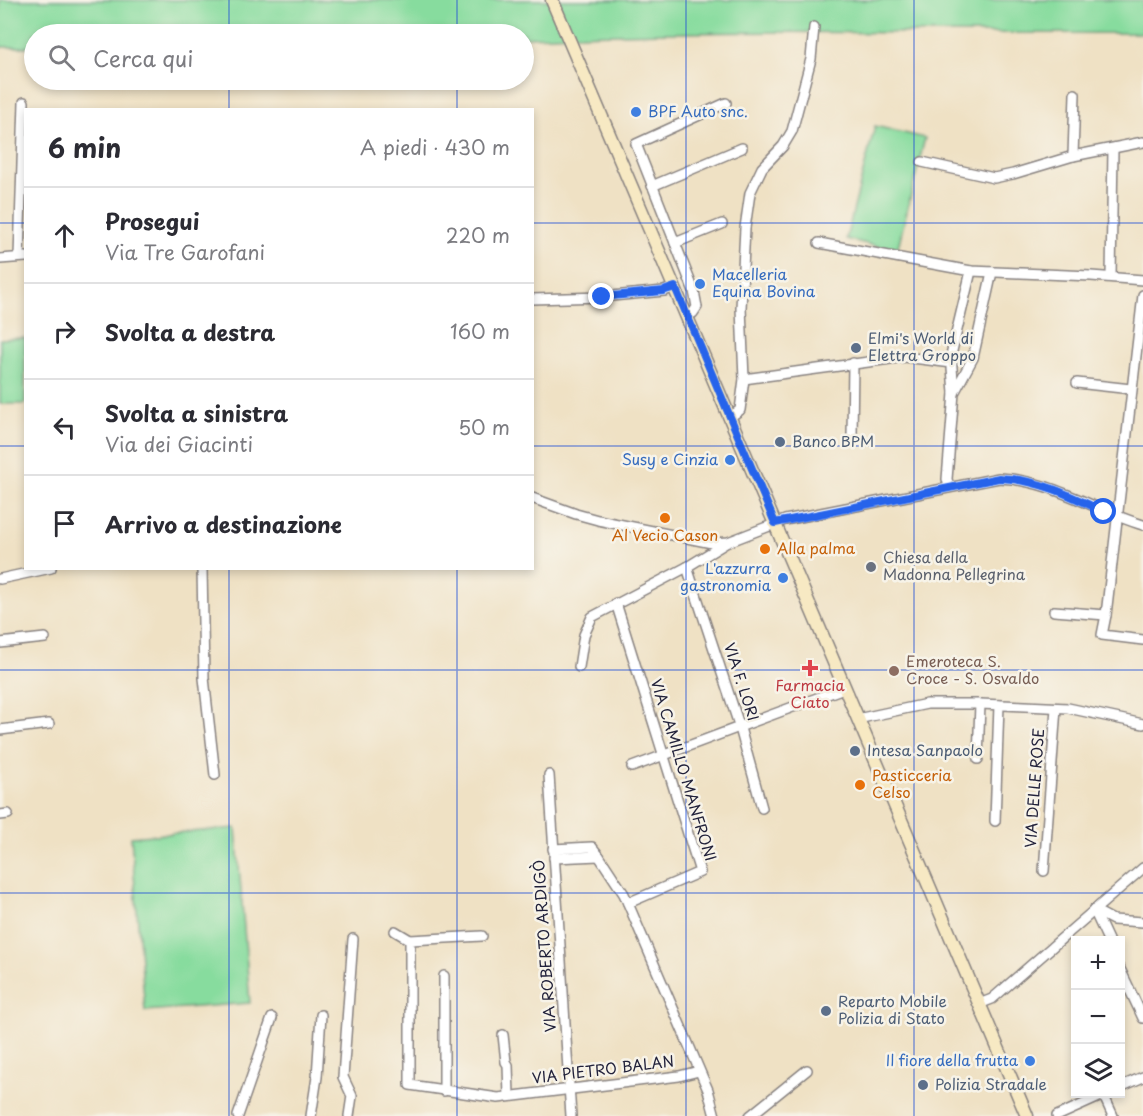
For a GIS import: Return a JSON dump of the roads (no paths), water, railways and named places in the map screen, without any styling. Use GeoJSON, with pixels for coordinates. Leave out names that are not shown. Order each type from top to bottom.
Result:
{"type":"FeatureCollection","features":[{"type":"Feature","properties":{"kind":"main road"},"geometry":{"type":"LineString","coordinates":[[552,0],[1027,1116]]}},
{"type":"Feature","properties":{"kind":"street"},"geometry":{"type":"LineString","coordinates":[[730,417],[740,410],[744,379],[741,308],[745,228],[750,194],[762,168],[783,146],[792,131],[811,59],[814,27]]}},
{"type":"Feature","properties":{"kind":"street"},"geometry":{"type":"LineString","coordinates":[[1073,156],[1075,94]]}},
{"type":"Feature","properties":{"kind":"street"},"geometry":{"type":"LineString","coordinates":[[0,259],[22,257],[24,102]]}},
{"type":"Feature","properties":{"kind":"street"},"geometry":{"type":"LineString","coordinates":[[688,316],[697,307],[694,291],[636,144],[726,103]]}},
{"type":"Feature","properties":{"kind":"street"},"geometry":{"type":"LineString","coordinates":[[922,162],[994,178],[1073,156],[1143,142]]}},
{"type":"Feature","properties":{"kind":"street"},"geometry":{"type":"LineString","coordinates":[[652,186],[742,148]]}},
{"type":"Feature","properties":{"kind":"street"},"geometry":{"type":"LineString","coordinates":[[1111,277],[1113,149]]}},
{"type":"Feature","properties":{"kind":"street"},"geometry":{"type":"LineString","coordinates":[[675,243],[722,224]]}},
{"type":"Feature","properties":{"kind":"street"},"geometry":{"type":"LineString","coordinates":[[819,243],[971,271],[1143,280]]}},
{"type":"Feature","properties":{"kind":"street"},"geometry":{"type":"LineString","coordinates":[[949,487],[947,479],[954,393],[951,355],[971,271]]}},
{"type":"Feature","properties":{"kind":"street"},"geometry":{"type":"LineString","coordinates":[[954,393],[973,357],[992,272]]}},
{"type":"Feature","properties":{"kind":"street"},"geometry":{"type":"LineString","coordinates":[[534,299],[602,297],[663,291],[675,287]]}},
{"type":"Feature","properties":{"kind":"street"},"geometry":{"type":"LineString","coordinates":[[1143,296],[1102,635],[1143,640]]}},
{"type":"Feature","properties":{"kind":"street"},"geometry":{"type":"LineString","coordinates":[[744,379],[905,357],[952,363]]}},
{"type":"Feature","properties":{"kind":"street"},"geometry":{"type":"LineString","coordinates":[[852,436],[853,363]]}},
{"type":"Feature","properties":{"kind":"street"},"geometry":{"type":"LineString","coordinates":[[1077,383],[1131,389]]}},
{"type":"Feature","properties":{"kind":"street"},"geometry":{"type":"LineString","coordinates":[[579,667],[584,636],[592,617],[687,567],[728,542],[775,523],[999,478],[1020,479],[1040,484],[1116,517],[1143,525]]}},
{"type":"Feature","properties":{"kind":"street"},"geometry":{"type":"LineString","coordinates":[[534,499],[598,520],[703,542],[728,542]]}},
{"type":"Feature","properties":{"kind":"street","name":"VIA F. LORI"},"geometry":{"type":"LineString","coordinates":[[687,567],[740,728],[762,808]]}},
{"type":"Feature","properties":{"kind":"street"},"geometry":{"type":"LineString","coordinates":[[0,579],[42,570]]}},
{"type":"Feature","properties":{"kind":"street"},"geometry":{"type":"LineString","coordinates":[[201,570],[204,678],[215,775]]}},
{"type":"Feature","properties":{"kind":"street","name":"VIA CAMILLO MANFRONI"},"geometry":{"type":"LineString","coordinates":[[616,603],[700,872],[628,903]]}},
{"type":"Feature","properties":{"kind":"street"},"geometry":{"type":"LineString","coordinates":[[1054,611],[1106,615]]}},
{"type":"Feature","properties":{"kind":"street"},"geometry":{"type":"LineString","coordinates":[[0,643],[45,638]]}},
{"type":"Feature","properties":{"kind":"street"},"geometry":{"type":"LineString","coordinates":[[632,767],[844,687]]}},
{"type":"Feature","properties":{"kind":"street","name":"VIA DELLE ROSE"},"geometry":{"type":"LineString","coordinates":[[857,719],[927,704],[980,704],[1068,708],[1143,724]]}},
{"type":"Feature","properties":{"kind":"street"},"geometry":{"type":"LineString","coordinates":[[978,759],[980,704]]}},
{"type":"Feature","properties":{"kind":"street"},"geometry":{"type":"LineString","coordinates":[[995,822],[999,705]]}},
{"type":"Feature","properties":{"kind":"street","name":"VIA DELLE ROSE"},"geometry":{"type":"LineString","coordinates":[[1044,871],[1056,708]]}},
{"type":"Feature","properties":{"kind":"street"},"geometry":{"type":"LineString","coordinates":[[0,730],[49,724]]}},
{"type":"Feature","properties":{"kind":"street","name":"VIA ROBERTO ARDIGÒ"},"geometry":{"type":"LineString","coordinates":[[549,775],[571,1116]]}},
{"type":"Feature","properties":{"kind":"street"},"geometry":{"type":"LineString","coordinates":[[554,854],[599,856],[628,903],[712,1102],[715,1116]]}},
{"type":"Feature","properties":{"kind":"street"},"geometry":{"type":"LineString","coordinates":[[979,1004],[992,999],[1143,868]]}},
{"type":"Feature","properties":{"kind":"street"},"geometry":{"type":"LineString","coordinates":[[1094,910],[1113,920],[1143,922]]}},
{"type":"Feature","properties":{"kind":"street"},"geometry":{"type":"LineString","coordinates":[[1094,910],[1106,936]]}},
{"type":"Feature","properties":{"kind":"street"},"geometry":{"type":"LineString","coordinates":[[395,931],[410,940],[482,936]]}},
{"type":"Feature","properties":{"kind":"street"},"geometry":{"type":"LineString","coordinates":[[349,1116],[352,1096],[343,1077],[353,939]]}},
{"type":"Feature","properties":{"kind":"street","name":"VIA PIETRO BALAN"},"geometry":{"type":"LineString","coordinates":[[410,940],[410,1085],[489,1098],[679,1076],[699,1071]]}},
{"type":"Feature","properties":{"kind":"street"},"geometry":{"type":"LineString","coordinates":[[444,976],[444,1091]]}},
{"type":"Feature","properties":{"kind":"street"},"geometry":{"type":"LineString","coordinates":[[1125,980],[1143,1018]]}},
{"type":"Feature","properties":{"kind":"street"},"geometry":{"type":"LineString","coordinates":[[311,1116],[317,1077],[321,1015]]}},
{"type":"Feature","properties":{"kind":"street"},"geometry":{"type":"LineString","coordinates":[[238,1116],[272,1018]]}},
{"type":"Feature","properties":{"kind":"street","name":"VIA PIETRO BALAN"},"geometry":{"type":"LineString","coordinates":[[503,1035],[508,1065],[509,1096]]}},
{"type":"Feature","properties":{"kind":"street"},"geometry":{"type":"LineString","coordinates":[[750,1116],[807,1070]]}},
{"type":"Feature","properties":{"kind":"street"},"geometry":{"type":"LineString","coordinates":[[1125,1085],[1143,1077]]}},
{"type":"Feature","properties":{"kind":"street"},"geometry":{"type":"LineString","coordinates":[[1057,1116],[1095,1098]]}},
{"type":"Feature","properties":{"kind":"street"},"geometry":{"type":"LineString","coordinates":[[1106,1098],[1113,1116]]}},
{"type":"Feature","properties":{"kind":"place","name":"BPF Auto snc."},"geometry":{"type":"Point","coordinates":[636,112]}},
{"type":"Feature","properties":{"kind":"place","name":"Macelleria Equina Bovina"},"geometry":{"type":"Point","coordinates":[700,284]}},
{"type":"Feature","properties":{"kind":"place","name":"Elmi's World di Elettra Groppo"},"geometry":{"type":"Point","coordinates":[856,348]}},
{"type":"Feature","properties":{"kind":"place","name":"Banco BPM"},"geometry":{"type":"Point","coordinates":[780,442]}},
{"type":"Feature","properties":{"kind":"place","name":"Susy e Cinzia"},"geometry":{"type":"Point","coordinates":[730,460]}},
{"type":"Feature","properties":{"kind":"place","name":"Al Vecio Cason"},"geometry":{"type":"Point","coordinates":[665,518]}},
{"type":"Feature","properties":{"kind":"place","name":"Alla palma"},"geometry":{"type":"Point","coordinates":[765,549]}},
{"type":"Feature","properties":{"kind":"place","name":"Chiesa della Madonna Pellegrina"},"geometry":{"type":"Point","coordinates":[871,567]}},
{"type":"Feature","properties":{"kind":"place","name":"L'azzurra gastronomia"},"geometry":{"type":"Point","coordinates":[783,578]}},
{"type":"Feature","properties":{"kind":"place","name":"Farmacia Ciato"},"geometry":{"type":"Point","coordinates":[810,668]}},
{"type":"Feature","properties":{"kind":"place","name":"Emeroteca S. Croce - S. Osvaldo"},"geometry":{"type":"Point","coordinates":[894,671]}},
{"type":"Feature","properties":{"kind":"place","name":"Intesa Sanpaolo"},"geometry":{"type":"Point","coordinates":[855,751]}},
{"type":"Feature","properties":{"kind":"place","name":"Pasticceria Celso"},"geometry":{"type":"Point","coordinates":[860,785]}},
{"type":"Feature","properties":{"kind":"place","name":"Reparto Mobile Polizia di Stato"},"geometry":{"type":"Point","coordinates":[826,1011]}},
{"type":"Feature","properties":{"kind":"place","name":"Il fiore della frutta"},"geometry":{"type":"Point","coordinates":[1030,1061]}},
{"type":"Feature","properties":{"kind":"place","name":"Polizia Stradale"},"geometry":{"type":"Point","coordinates":[923,1085]}}]}
